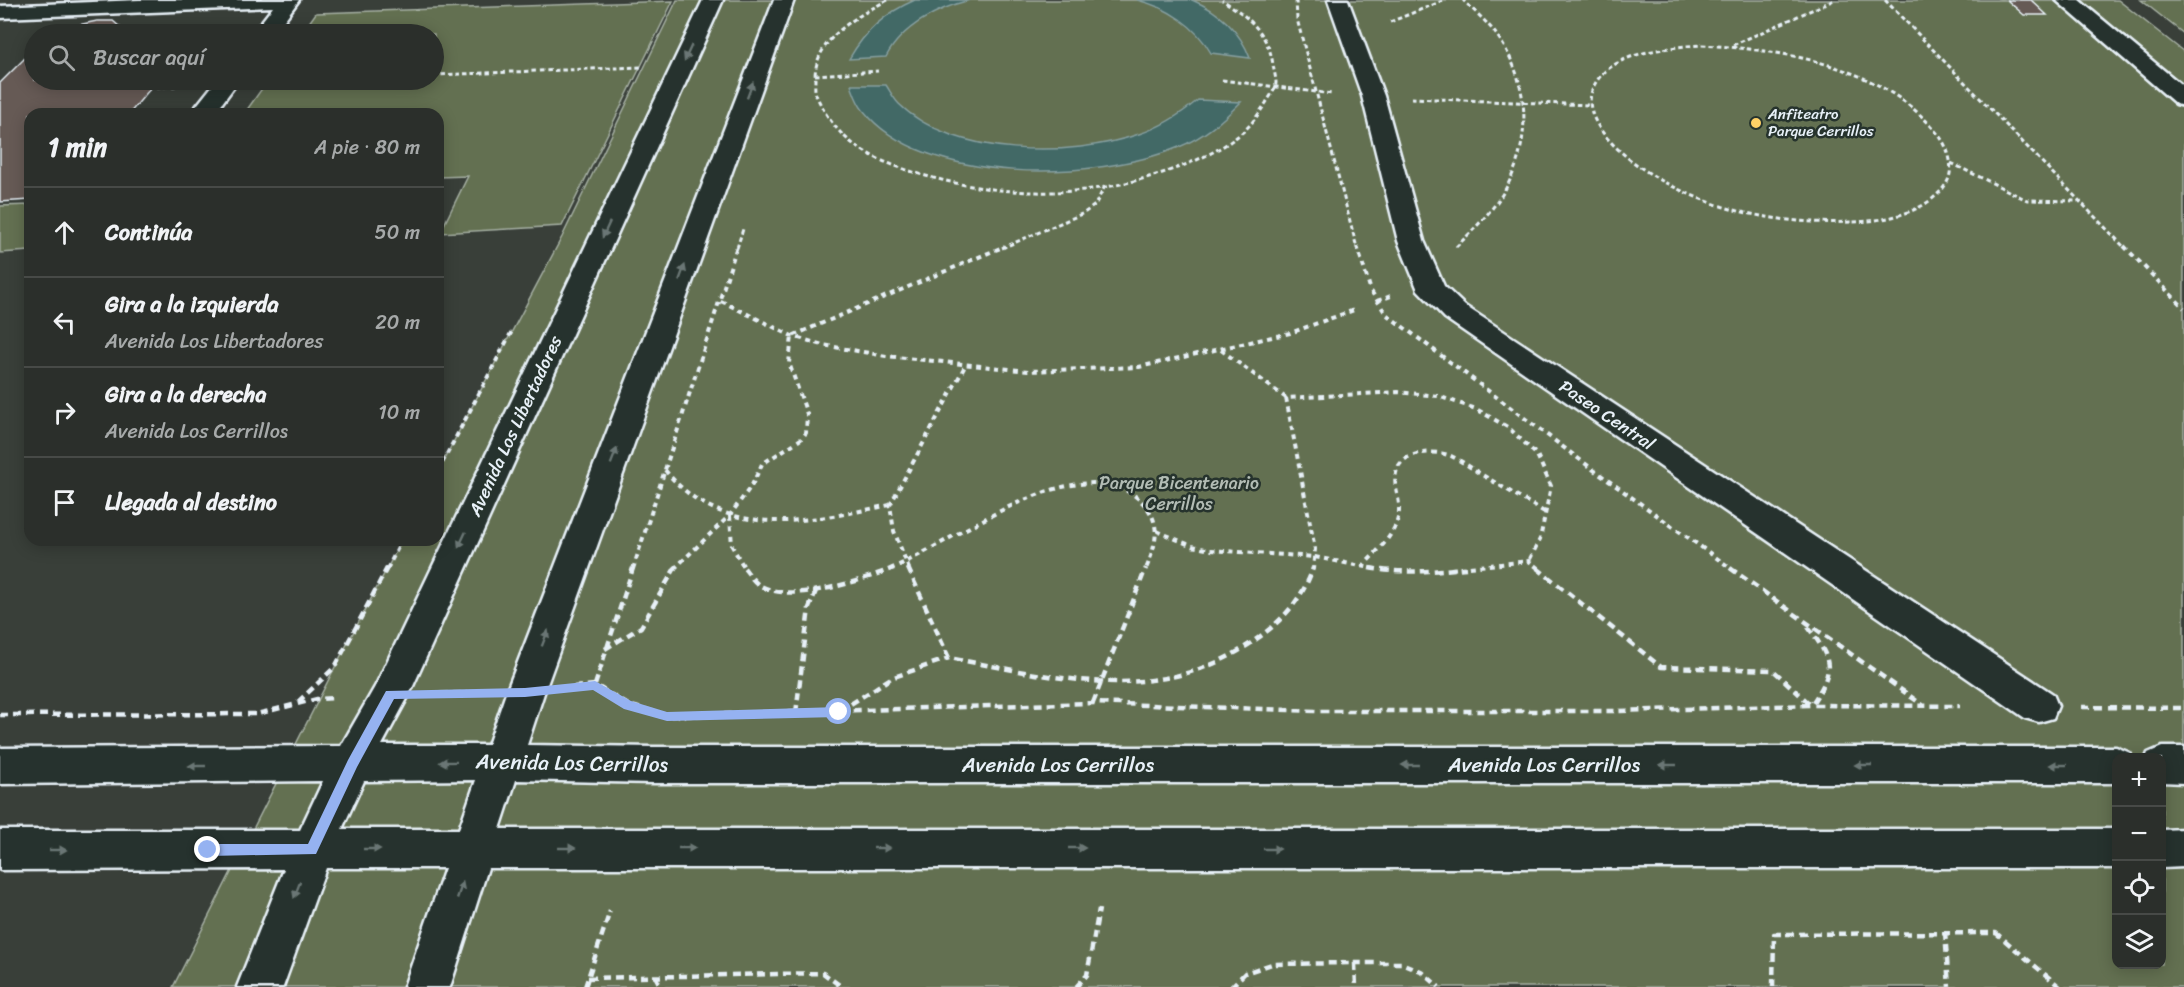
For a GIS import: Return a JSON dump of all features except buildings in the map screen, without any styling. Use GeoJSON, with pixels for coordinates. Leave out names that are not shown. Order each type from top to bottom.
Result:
{"type":"FeatureCollection","features":[{"type":"Feature","properties":{"kind":"street"},"geometry":{"type":"LineString","coordinates":[[0,12],[289,0]]}},
{"type":"Feature","properties":{"kind":"street"},"geometry":{"type":"LineString","coordinates":[[271,24],[289,0]]}},
{"type":"Feature","properties":{"kind":"street","name":"Avenida Los Libertadores"},"geometry":{"type":"LineString","coordinates":[[260,987],[312,849],[352,763],[390,694],[713,0]]}},
{"type":"Feature","properties":{"kind":"street"},"geometry":{"type":"LineString","coordinates":[[427,987],[525,693],[784,0]]}},
{"type":"Feature","properties":{"kind":"street","name":"Paseo Central"},"geometry":{"type":"LineString","coordinates":[[1338,0],[1347,18],[1373,96],[1411,241],[1432,290],[1455,312],[2039,706]]}},
{"type":"Feature","properties":{"kind":"street"},"geometry":{"type":"LineString","coordinates":[[2066,0],[2184,99]]}},
{"type":"Feature","properties":{"kind":"street"},"geometry":{"type":"LineString","coordinates":[[207,108],[220,90]]}},
{"type":"Feature","properties":{"kind":"street","name":"Avenida Los Cerrillos"},"geometry":{"type":"LineString","coordinates":[[0,766],[503,762],[653,765],[2112,765]]}},
{"type":"Feature","properties":{"kind":"street"},"geometry":{"type":"LineString","coordinates":[[2166,765],[2184,765]]}},
{"type":"Feature","properties":{"kind":"street"},"geometry":{"type":"LineString","coordinates":[[2166,849],[2184,848]]}},
{"type":"Feature","properties":{"kind":"street"},"geometry":{"type":"LineString","coordinates":[[0,850],[2112,849]]}},
{"type":"Feature","properties":{"kind":"path"},"geometry":{"type":"LineString","coordinates":[[888,0],[847,23],[829,39],[819,56],[815,75],[815,94],[834,127],[852,145],[911,171],[977,188],[1018,192],[1104,188],[1137,180],[1201,158],[1250,126],[1275,88],[1274,61],[1261,29],[1245,13],[1222,0]]}},
{"type":"Feature","properties":{"kind":"path"},"geometry":{"type":"LineString","coordinates":[[1390,22],[1445,0]]}},
{"type":"Feature","properties":{"kind":"path"},"geometry":{"type":"LineString","coordinates":[[1377,302],[1426,277],[1438,262],[1485,219],[1512,175],[1525,141],[1526,103],[1515,66],[1492,29],[1480,14],[1463,0]]}},
{"type":"Feature","properties":{"kind":"path"},"geometry":{"type":"LineString","coordinates":[[1731,46],[1834,0]]}},
{"type":"Feature","properties":{"kind":"path"},"geometry":{"type":"LineString","coordinates":[[1885,0],[2184,308]]}},
{"type":"Feature","properties":{"kind":"path"},"geometry":{"type":"LineString","coordinates":[[1693,45],[1731,46],[1791,54],[1850,73],[1902,99],[1937,130],[1947,147],[1951,164],[1948,179],[1939,193],[1922,205],[1901,214],[1841,223],[1806,222],[1761,216],[1700,199],[1642,170],[1620,154],[1604,138],[1594,121],[1590,105],[1592,91],[1600,78],[1613,67],[1630,58],[1658,50],[1693,45]]}},
{"type":"Feature","properties":{"kind":"path"},"geometry":{"type":"LineString","coordinates":[[444,75],[649,66]]}},
{"type":"Feature","properties":{"kind":"path"},"geometry":{"type":"LineString","coordinates":[[815,75],[878,71]]}},
{"type":"Feature","properties":{"kind":"path"},"geometry":{"type":"LineString","coordinates":[[1951,164],[2028,200],[2079,200]]}},
{"type":"Feature","properties":{"kind":"path"},"geometry":{"type":"LineString","coordinates":[[792,336],[1084,213],[1095,205],[1104,188]]}},
{"type":"Feature","properties":{"kind":"path"},"geometry":{"type":"LineString","coordinates":[[595,685],[745,222]]}},
{"type":"Feature","properties":{"kind":"path"},"geometry":{"type":"LineString","coordinates":[[721,301],[792,336],[850,350],[965,366],[1028,370],[1139,366],[1221,350],[1290,333],[1354,310]]}},
{"type":"Feature","properties":{"kind":"path"},"geometry":{"type":"LineString","coordinates":[[444,460],[513,328]]}},
{"type":"Feature","properties":{"kind":"path"},"geometry":{"type":"LineString","coordinates":[[605,649],[633,634],[641,627],[676,566],[730,515],[752,485],[762,464],[801,439],[806,433],[807,414],[789,363],[792,336]]}},
{"type":"Feature","properties":{"kind":"path"},"geometry":{"type":"LineString","coordinates":[[1221,350],[1286,398],[1398,392],[1438,396],[1476,409],[1509,428],[1537,454],[1551,486],[1540,539],[1529,561]]}},
{"type":"Feature","properties":{"kind":"path"},"geometry":{"type":"LineString","coordinates":[[949,658],[906,563],[894,531],[890,505],[965,366]]}},
{"type":"Feature","properties":{"kind":"path"},"geometry":{"type":"LineString","coordinates":[[839,712],[891,678],[949,658],[1102,683],[1155,682],[1193,673],[1223,662],[1257,642],[1285,616],[1306,585],[1315,557],[1286,398]]}},
{"type":"Feature","properties":{"kind":"path"},"geometry":{"type":"LineString","coordinates":[[1361,568],[1392,528],[1399,513],[1396,470],[1403,461],[1414,454],[1433,452],[1451,456],[1546,513]]}},
{"type":"Feature","properties":{"kind":"path"},"geometry":{"type":"LineString","coordinates":[[664,470],[682,491],[701,503],[730,515],[757,520],[786,520],[890,505]]}},
{"type":"Feature","properties":{"kind":"path"},"geometry":{"type":"LineString","coordinates":[[730,515],[731,543],[735,555],[750,575],[762,586],[784,591],[816,591],[906,563],[1023,501],[1048,491],[1092,482],[1110,482],[1125,488],[1140,499],[1150,512],[1157,531],[1093,703]]}},
{"type":"Feature","properties":{"kind":"path"},"geometry":{"type":"LineString","coordinates":[[1157,531],[1192,546],[1210,550],[1315,557],[1361,568],[1391,572],[1424,573],[1529,561],[1661,667],[1773,670],[1810,705]]}},
{"type":"Feature","properties":{"kind":"path"},"geometry":{"type":"LineString","coordinates":[[296,704],[335,667],[399,546]]}},
{"type":"Feature","properties":{"kind":"path"},"geometry":{"type":"LineString","coordinates":[[796,713],[809,608],[816,591]]}},
{"type":"Feature","properties":{"kind":"path"},"geometry":{"type":"LineString","coordinates":[[1806,624],[1828,654],[1830,670],[1824,686],[1810,705]]}},
{"type":"Feature","properties":{"kind":"path"},"geometry":{"type":"LineString","coordinates":[[0,715],[256,714],[317,699],[390,694],[525,693],[595,685],[628,705],[667,717],[1093,703],[1317,711],[1618,711],[1810,705],[2184,708]]}},
{"type":"Feature","properties":{"kind":"path"},"geometry":{"type":"LineString","coordinates":[[1076,987],[1087,975],[1099,909]]}},
{"type":"Feature","properties":{"kind":"path"},"geometry":{"type":"LineString","coordinates":[[585,987],[610,911]]}},
{"type":"Feature","properties":{"kind":"path"},"geometry":{"type":"LineString","coordinates":[[1945,932],[1949,987]]}},
{"type":"Feature","properties":{"kind":"path"},"geometry":{"type":"LineString","coordinates":[[1773,987],[1774,934],[1945,932],[1996,933],[2060,987]]}},
{"type":"Feature","properties":{"kind":"path"},"geometry":{"type":"LineString","coordinates":[[1231,987],[1245,973],[1272,964],[1355,963],[1401,963],[1421,971],[1439,987]]}},
{"type":"Feature","properties":{"kind":"path"},"geometry":{"type":"LineString","coordinates":[[1355,963],[1356,987]]}},
{"type":"Feature","properties":{"kind":"path"},"geometry":{"type":"LineString","coordinates":[[588,978],[823,973],[842,987]]}},
{"type":"Feature","properties":{"kind":"path"},"geometry":{"type":"LineString","coordinates":[[655,976],[662,987]]}},
{"type":"Feature","properties":{"kind":"green space","name":"Parque Bicentenario Cerrillos"},"geometry":{"type":"Polygon","coordinates":[[[677,0],[2118,0],[2184,52],[2184,987],[173,987],[399,546],[444,546],[444,460],[562,237],[677,0]]]}},
{"type":"Feature","properties":{"kind":"green space"},"geometry":{"type":"Polygon","coordinates":[[[2141,0],[2184,0],[2184,34],[2141,0]]]}},
{"type":"Feature","properties":{"kind":"green space"},"geometry":{"type":"Polygon","coordinates":[[[673,1],[562,226],[444,233],[444,225],[468,176],[444,177],[444,108],[248,108],[261,90],[444,90],[444,24],[308,24],[316,13],[673,1]]]}},
{"type":"Feature","properties":{"kind":"green space"},"geometry":{"type":"Polygon","coordinates":[[[24,205],[24,251],[0,253],[0,206],[24,205]]]}},
{"type":"Feature","properties":{"kind":"water"},"geometry":{"type":"Polygon","coordinates":[[[915,0],[970,0],[934,13],[911,27],[901,36],[886,57],[849,59],[869,31],[885,17],[915,0]]]}},
{"type":"Feature","properties":{"kind":"water"},"geometry":{"type":"Polygon","coordinates":[[[1137,0],[1192,0],[1202,5],[1227,23],[1241,39],[1250,58],[1211,53],[1197,34],[1180,19],[1159,7],[1137,0]]]}},
{"type":"Feature","properties":{"kind":"water"},"geometry":{"type":"Polygon","coordinates":[[[851,85],[886,85],[899,104],[922,121],[950,134],[981,143],[1014,148],[1080,147],[1111,142],[1155,128],[1198,100],[1241,102],[1220,122],[1197,138],[1179,147],[1144,158],[1059,171],[1013,170],[968,165],[926,153],[890,135],[863,110],[851,85]]]}},
{"type":"Feature","properties":{"kind":"place","name":"Anfiteatro Parque Cerrillos"},"geometry":{"type":"Point","coordinates":[1756,123]}},
{"type":"Feature","properties":{"kind":"route"},"geometry":{"type":"LineString","coordinates":[[208,850],[312,849],[352,763],[390,694],[525,693],[595,685],[628,705],[667,717],[839,712]]}}]}
